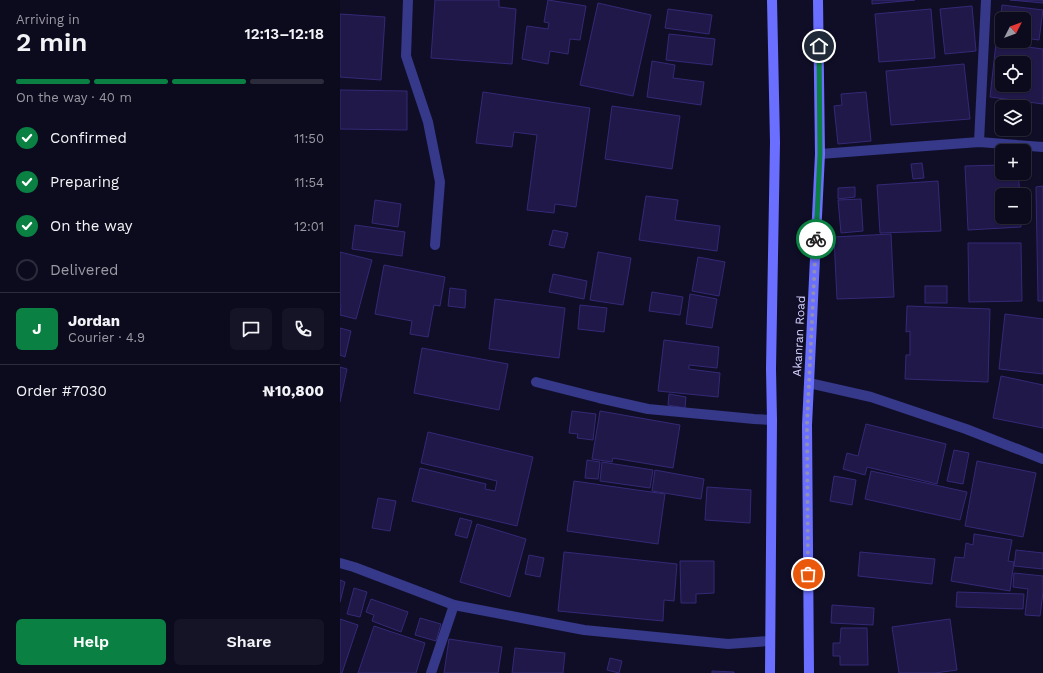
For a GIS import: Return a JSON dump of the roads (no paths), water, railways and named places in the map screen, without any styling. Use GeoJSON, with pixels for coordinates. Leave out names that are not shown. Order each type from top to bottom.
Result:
{"type":"FeatureCollection","features":[{"type":"Feature","properties":{"kind":"main road"},"geometry":{"type":"LineString","coordinates":[[770,673],[769,641],[772,420],[770,369],[775,142],[772,0]]}},
{"type":"Feature","properties":{"kind":"main road","name":"Akanran Road"},"geometry":{"type":"LineString","coordinates":[[809,673],[807,424],[820,154],[818,0]]}},
{"type":"Feature","properties":{"kind":"street"},"geometry":{"type":"LineString","coordinates":[[408,0],[406,56],[428,122],[440,182],[435,244]]}},
{"type":"Feature","properties":{"kind":"street"},"geometry":{"type":"LineString","coordinates":[[979,142],[986,0]]}},
{"type":"Feature","properties":{"kind":"street"},"geometry":{"type":"LineString","coordinates":[[820,154],[979,142],[1043,147]]}},
{"type":"Feature","properties":{"kind":"street"},"geometry":{"type":"LineString","coordinates":[[536,382],[648,409],[772,420]]}},
{"type":"Feature","properties":{"kind":"street"},"geometry":{"type":"LineString","coordinates":[[809,383],[878,400],[966,429],[1043,459]]}},
{"type":"Feature","properties":{"kind":"street"},"geometry":{"type":"LineString","coordinates":[[340,563],[454,605],[584,630],[728,644],[769,641]]}},
{"type":"Feature","properties":{"kind":"street"},"geometry":{"type":"LineString","coordinates":[[431,673],[454,605]]}}]}
